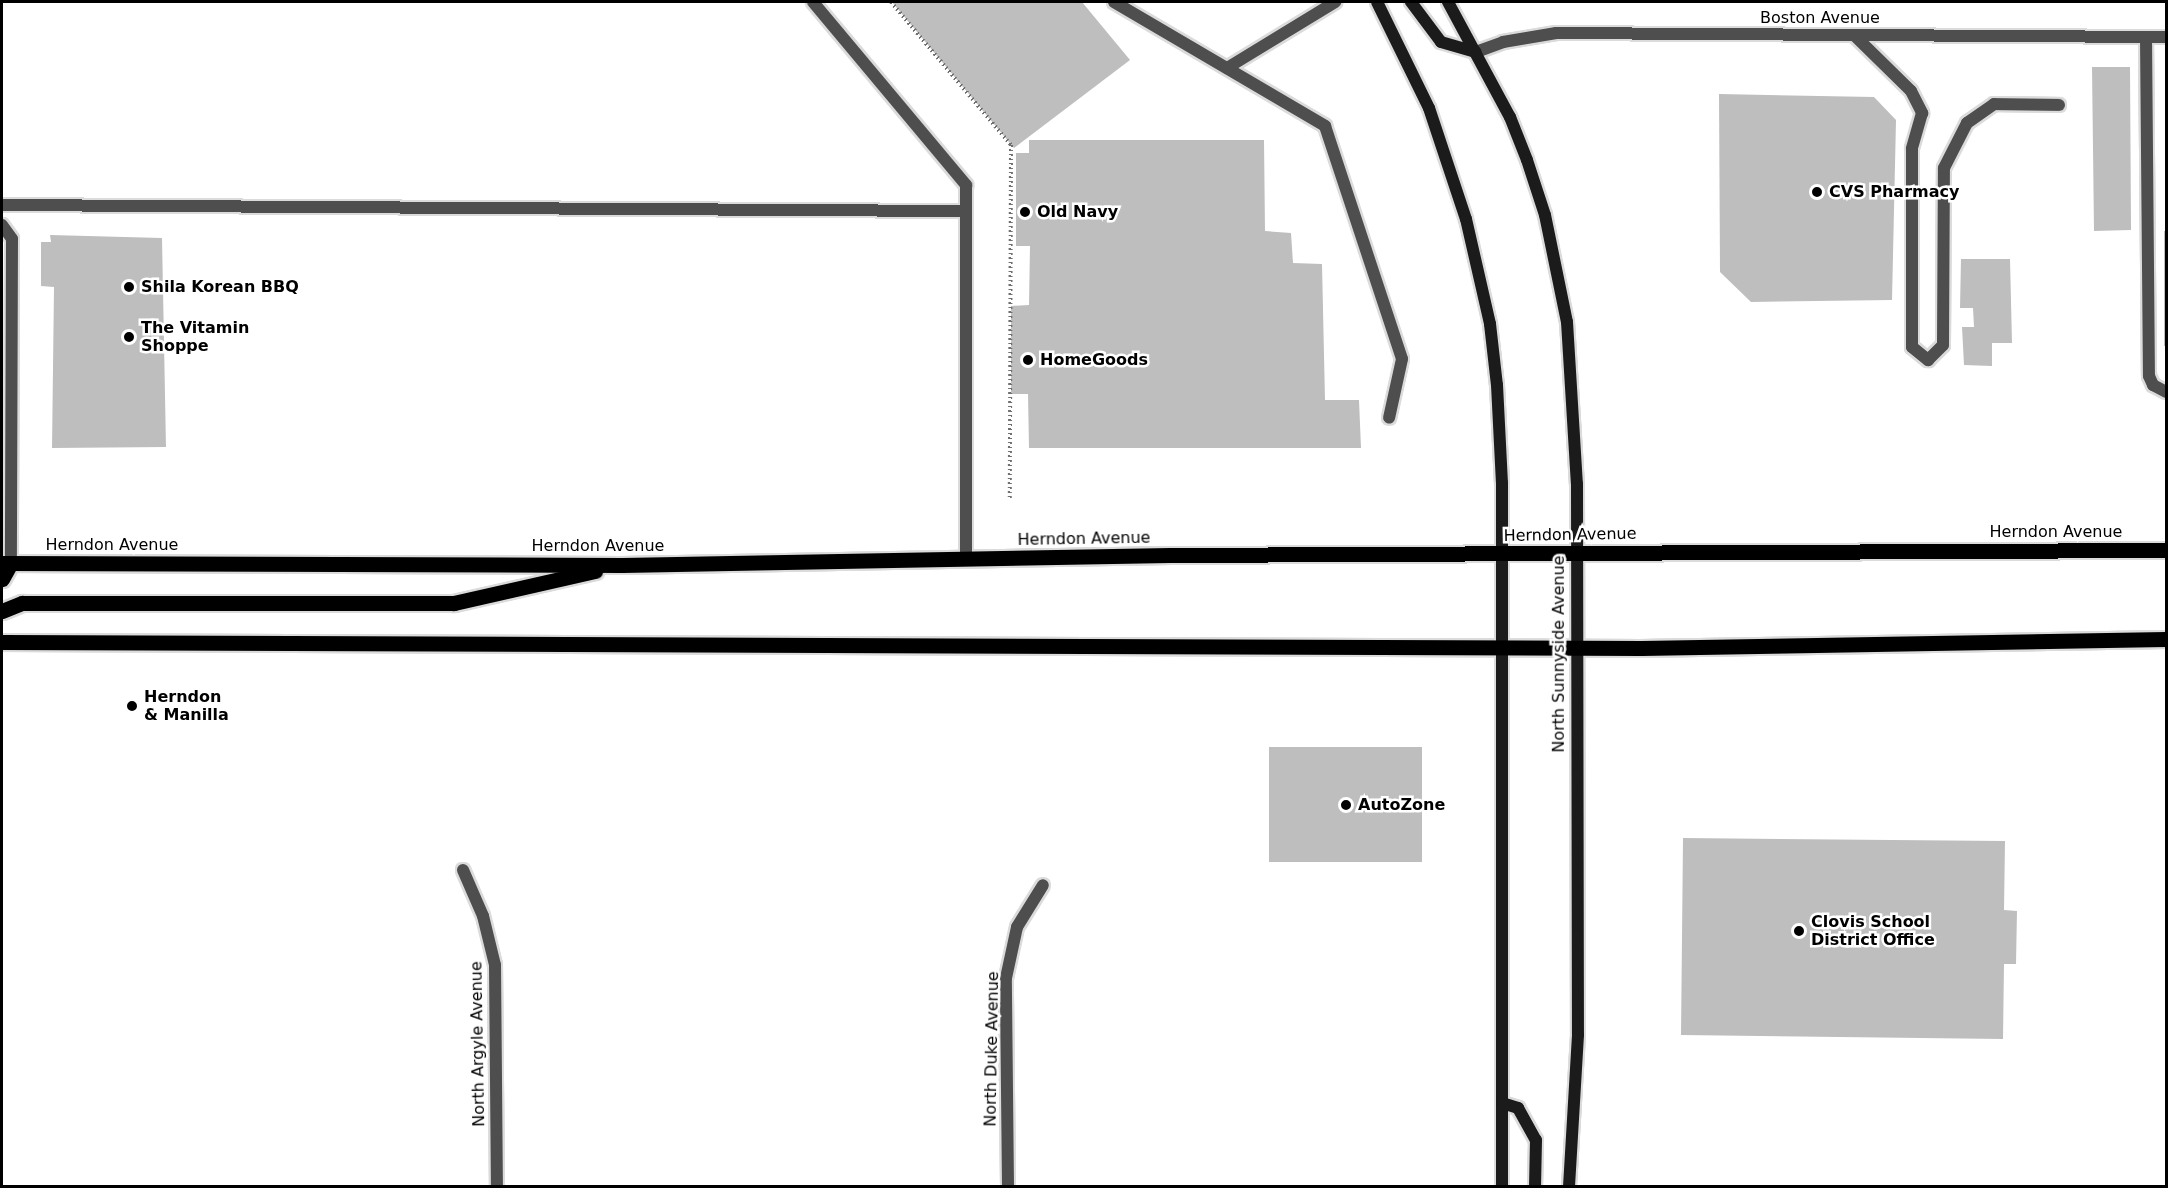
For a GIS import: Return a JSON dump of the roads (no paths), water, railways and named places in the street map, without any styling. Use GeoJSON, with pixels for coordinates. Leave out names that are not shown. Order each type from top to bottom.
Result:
{"type":"FeatureCollection","features":[{"type":"Feature","properties":{"kind":"main road"},"geometry":{"type":"LineString","coordinates":[[1377,2],[1429,108],[1481,279],[1497,386],[1503,1186]]}},
{"type":"Feature","properties":{"kind":"main road"},"geometry":{"type":"LineString","coordinates":[[1411,2],[1441,42],[1476,52]]}},
{"type":"Feature","properties":{"kind":"main road","name":"North Sunnyside Avenue"},"geometry":{"type":"LineString","coordinates":[[1448,2],[1476,52],[1527,160],[1561,282],[1572,374],[1578,1035],[1569,1186]]}},
{"type":"Feature","properties":{"kind":"main road","name":"Herndon Avenue"},"geometry":{"type":"LineString","coordinates":[[6,563],[622,565],[1575,553],[2166,550]]}},
{"type":"Feature","properties":{"kind":"main road"},"geometry":{"type":"LineString","coordinates":[[2,579],[6,563]]}},
{"type":"Feature","properties":{"kind":"main road"},"geometry":{"type":"LineString","coordinates":[[2,611],[22,603],[454,603],[622,565]]}},
{"type":"Feature","properties":{"kind":"main road"},"geometry":{"type":"LineString","coordinates":[[2,642],[1575,646],[2166,639]]}},
{"type":"Feature","properties":{"kind":"main road"},"geometry":{"type":"LineString","coordinates":[[1503,1103],[1518,1108],[1536,1140],[1535,1186]]}},
{"type":"Feature","properties":{"kind":"street"},"geometry":{"type":"LineString","coordinates":[[813,2],[966,185],[966,560]]}},
{"type":"Feature","properties":{"kind":"street"},"geometry":{"type":"LineString","coordinates":[[1114,2],[1325,126],[1402,359],[1389,418]]}},
{"type":"Feature","properties":{"kind":"street"},"geometry":{"type":"LineString","coordinates":[[1227,68],[1335,2]]}},
{"type":"Feature","properties":{"kind":"street","name":"Boston Avenue"},"geometry":{"type":"LineString","coordinates":[[1476,52],[1503,42],[1556,33],[2166,37]]}},
{"type":"Feature","properties":{"kind":"street"},"geometry":{"type":"LineString","coordinates":[[1854,35],[1911,91],[1922,113],[1912,149],[1912,347],[1928,360],[1943,345],[1944,168],[1962,132],[1977,112],[1994,104],[2059,105]]}},
{"type":"Feature","properties":{"kind":"street"},"geometry":{"type":"LineString","coordinates":[[2146,37],[2149,376],[2153,386],[2166,392]]}},
{"type":"Feature","properties":{"kind":"street"},"geometry":{"type":"LineString","coordinates":[[2,205],[966,211]]}},
{"type":"Feature","properties":{"kind":"street"},"geometry":{"type":"LineString","coordinates":[[2,225],[12,239],[6,563]]}},
{"type":"Feature","properties":{"kind":"street","name":"North Argyle Avenue"},"geometry":{"type":"LineString","coordinates":[[463,870],[483,916],[495,966],[497,1186]]}},
{"type":"Feature","properties":{"kind":"street","name":"North Duke Avenue"},"geometry":{"type":"LineString","coordinates":[[1008,1186],[1006,978],[1017,927],[1042,885]]}},
{"type":"Feature","properties":{"kind":"place","name":"CVS Pharmacy"},"geometry":{"type":"Point","coordinates":[1817,192]}},
{"type":"Feature","properties":{"kind":"place","name":"Old Navy"},"geometry":{"type":"Point","coordinates":[1025,212]}},
{"type":"Feature","properties":{"kind":"place","name":"Shila Korean BBQ"},"geometry":{"type":"Point","coordinates":[129,287]}},
{"type":"Feature","properties":{"kind":"place","name":"The Vitamin Shoppe"},"geometry":{"type":"Point","coordinates":[129,337]}},
{"type":"Feature","properties":{"kind":"place","name":"HomeGoods"},"geometry":{"type":"Point","coordinates":[1028,360]}},
{"type":"Feature","properties":{"kind":"place","name":"Herndon & Manilla"},"geometry":{"type":"Point","coordinates":[132,706]}},
{"type":"Feature","properties":{"kind":"place","name":"AutoZone"},"geometry":{"type":"Point","coordinates":[1346,805]}},
{"type":"Feature","properties":{"kind":"place","name":"Clovis School District Office"},"geometry":{"type":"Point","coordinates":[1799,931]}}]}
